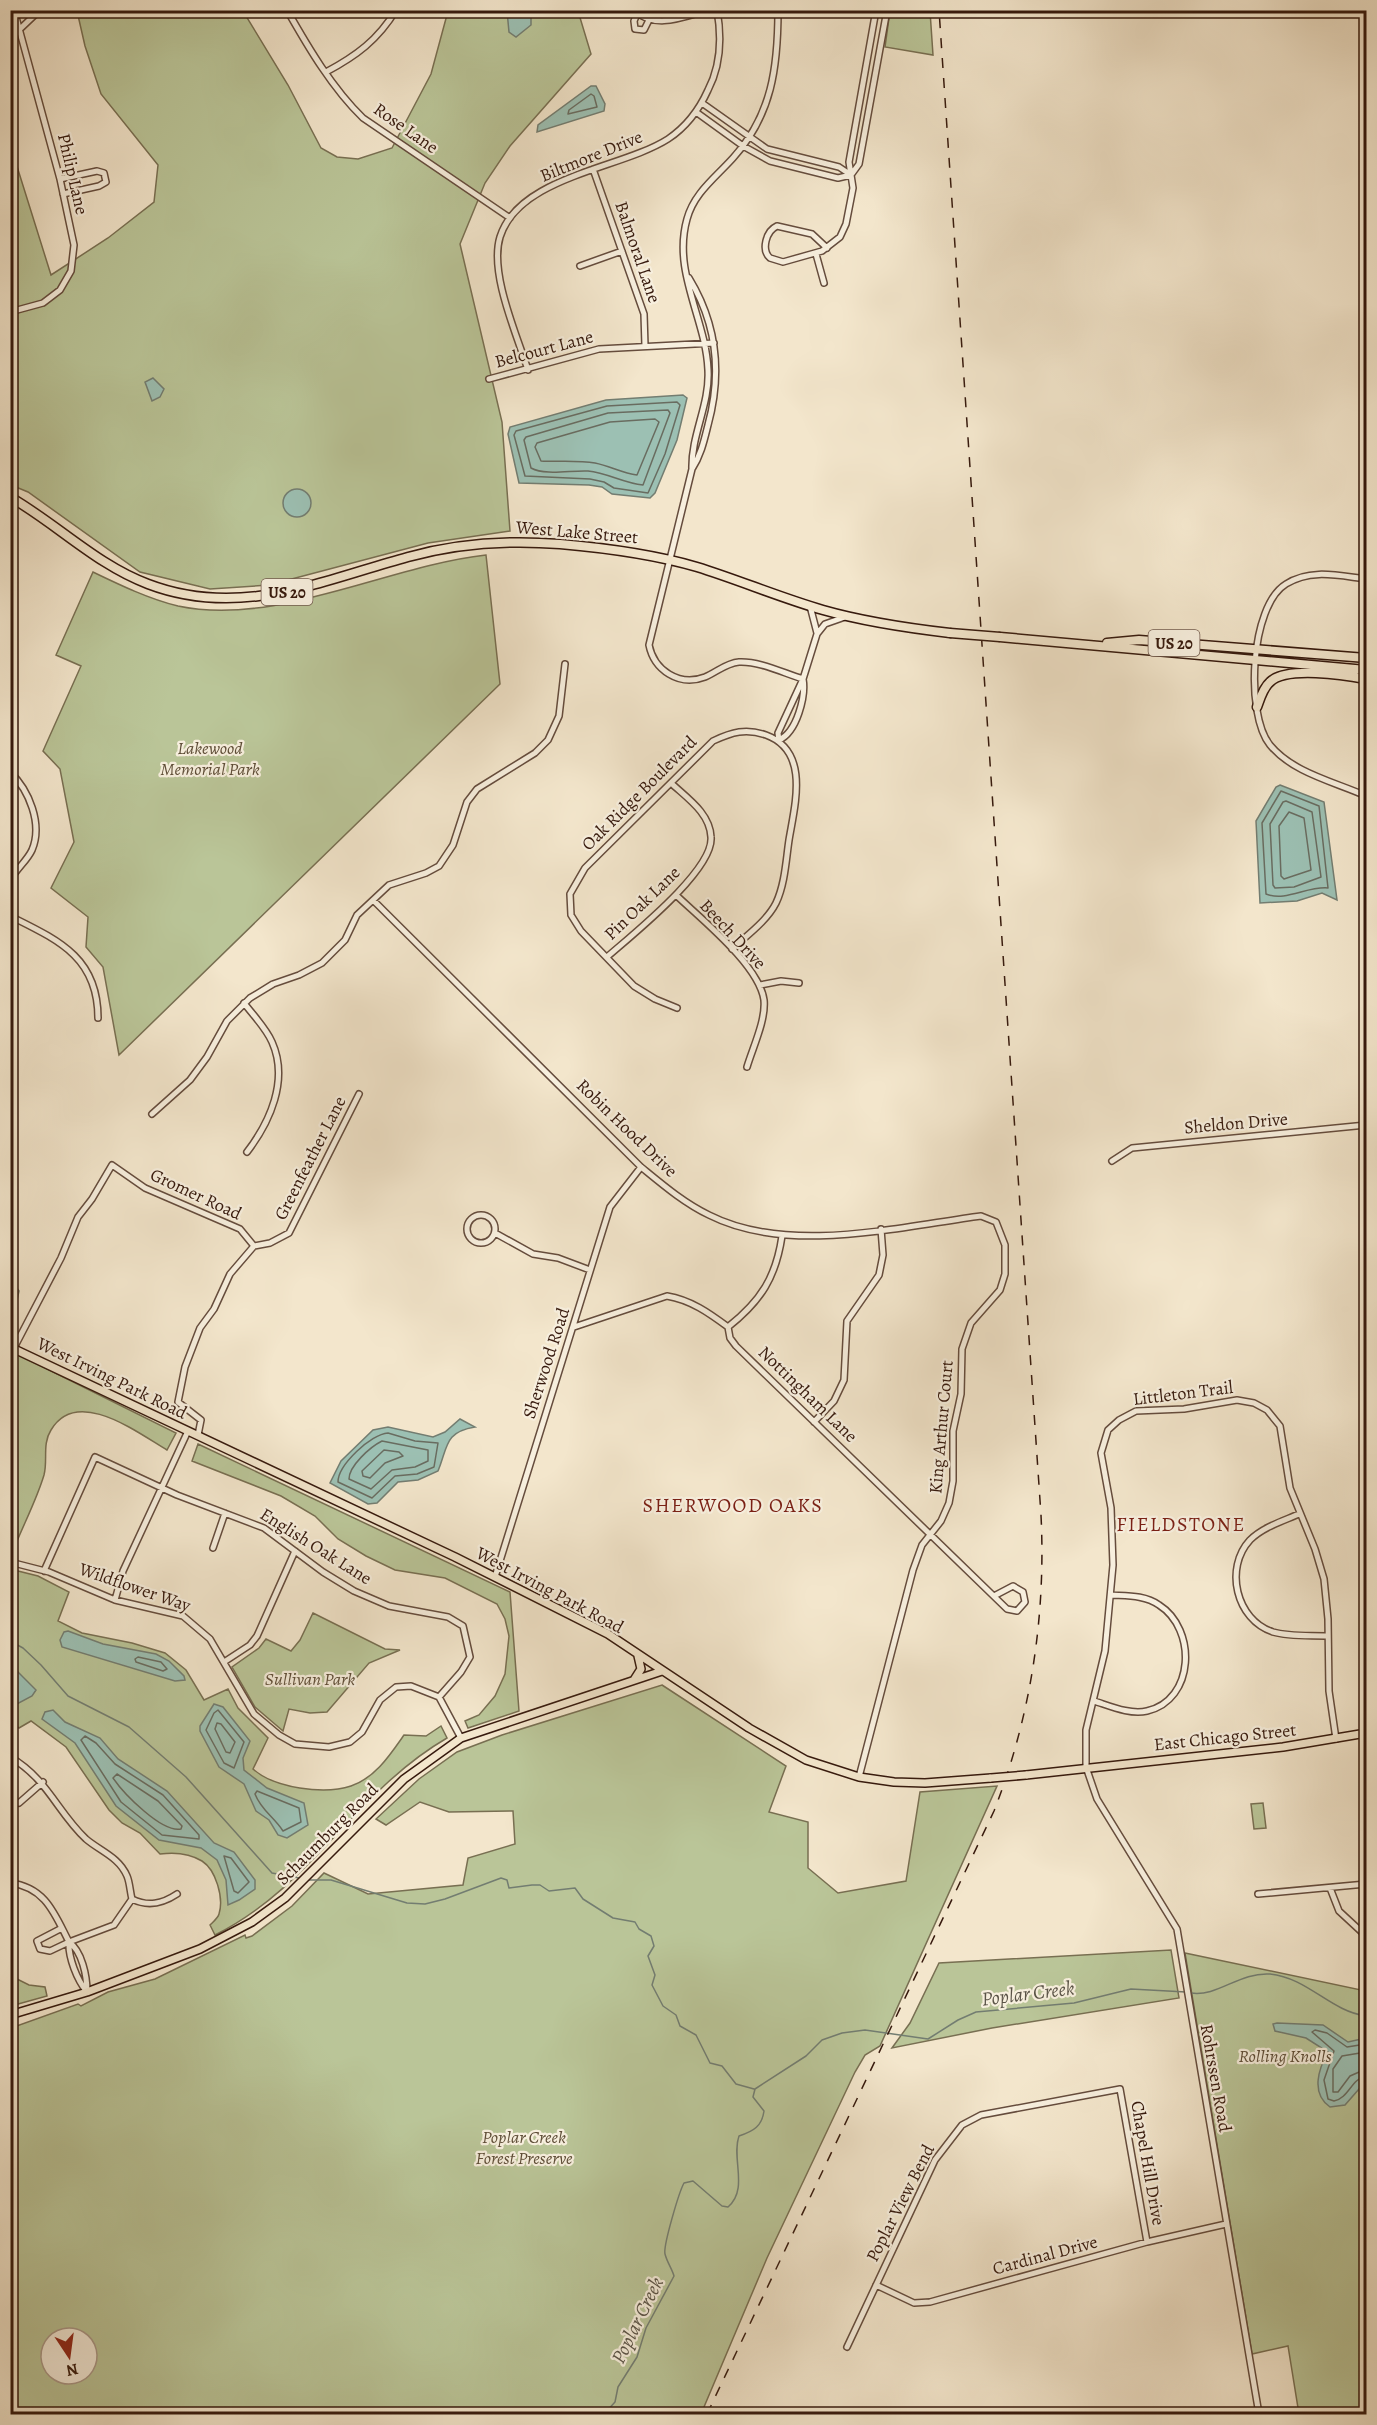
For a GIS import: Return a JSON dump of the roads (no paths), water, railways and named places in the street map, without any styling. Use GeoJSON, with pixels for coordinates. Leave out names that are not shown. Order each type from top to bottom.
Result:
{"type":"FeatureCollection","features":[{"type":"Feature","properties":{"kind":"highway","name":"West Lake Street"},"geometry":{"type":"LineString","coordinates":[[10,497],[131,577],[170,591],[214,599],[277,595],[410,556],[478,544],[514,541],[561,544],[669,560],[810,606],[886,625],[1256,662]]}},
{"type":"Feature","properties":{"kind":"highway","name":"West Lake Street"},"geometry":{"type":"LineString","coordinates":[[1091,644],[1139,640],[1258,648]]}},
{"type":"Feature","properties":{"kind":"highway","name":"US 20"},"geometry":{"type":"LineString","coordinates":[[1258,648],[1366,658]]}},
{"type":"Feature","properties":{"kind":"highway","name":"US 20"},"geometry":{"type":"LineString","coordinates":[[1256,662],[1366,670]]}},
{"type":"Feature","properties":{"kind":"highway"},"geometry":{"type":"LineString","coordinates":[[1257,707],[1270,681],[1281,675],[1299,673],[1366,679]]}},
{"type":"Feature","properties":{"kind":"main road","name":"West Irving Park Road"},"geometry":{"type":"LineString","coordinates":[[12,1348],[495,1577],[608,1634],[749,1728],[806,1760],[859,1777],[925,1783],[1086,1767]]}},
{"type":"Feature","properties":{"kind":"main road"},"geometry":{"type":"LineString","coordinates":[[634,1680],[641,1665],[637,1654]]}},
{"type":"Feature","properties":{"kind":"main road","name":"Schaumburg Road"},"geometry":{"type":"LineString","coordinates":[[10,2015],[87,1992],[200,1949],[252,1922],[285,1898],[404,1779],[461,1738],[662,1671]]}},
{"type":"Feature","properties":{"kind":"main road","name":"East Chicago Street"},"geometry":{"type":"LineString","coordinates":[[1086,1767],[1274,1748],[1366,1733]]}},
{"type":"Feature","properties":{"kind":"street","name":"Philip Lane"},"geometry":{"type":"LineString","coordinates":[[10,312],[43,303],[60,290],[71,271],[74,245],[60,179],[21,28],[14,10]]}},
{"type":"Feature","properties":{"kind":"street"},"geometry":{"type":"LineString","coordinates":[[10,27],[21,28],[40,10]]}},
{"type":"Feature","properties":{"kind":"street"},"geometry":{"type":"LineString","coordinates":[[326,72],[369,45],[385,29],[396,10]]}},
{"type":"Feature","properties":{"kind":"street"},"geometry":{"type":"LineString","coordinates":[[649,20],[644,30],[635,29],[635,12],[649,20],[669,21],[709,10]]}},
{"type":"Feature","properties":{"kind":"street","name":"Biltmore Drive"},"geometry":{"type":"LineString","coordinates":[[510,218],[549,187],[659,144],[680,130],[702,103],[715,74],[719,53],[717,10]]}},
{"type":"Feature","properties":{"kind":"street"},"geometry":{"type":"LineString","coordinates":[[778,10],[777,67],[764,109],[750,137],[704,187],[692,206],[683,239],[689,295],[704,342],[708,386],[692,455],[692,469],[649,636],[650,652],[658,666],[672,676],[688,680],[703,678],[728,664],[743,662],[803,679]]}},
{"type":"Feature","properties":{"kind":"street"},"geometry":{"type":"LineString","coordinates":[[827,248],[812,234],[777,226],[769,232],[765,248],[770,258],[783,262],[816,254],[827,248],[840,237],[846,224],[853,188],[849,162],[876,10]]}},
{"type":"Feature","properties":{"kind":"street"},"geometry":{"type":"LineString","coordinates":[[696,112],[743,146],[776,163],[838,178],[851,175],[859,164],[887,10]]}},
{"type":"Feature","properties":{"kind":"street","name":"Rose Lane"},"geometry":{"type":"LineString","coordinates":[[290,11],[326,72],[351,106],[370,124],[510,218]]}},
{"type":"Feature","properties":{"kind":"street"},"geometry":{"type":"LineString","coordinates":[[702,103],[773,152],[839,167],[851,175]]}},
{"type":"Feature","properties":{"kind":"street","name":"Balmoral Lane"},"geometry":{"type":"LineString","coordinates":[[593,169],[644,314],[645,346]]}},
{"type":"Feature","properties":{"kind":"street"},"geometry":{"type":"LineString","coordinates":[[60,179],[97,171],[104,172],[106,182],[99,186],[63,194]]}},
{"type":"Feature","properties":{"kind":"street"},"geometry":{"type":"LineString","coordinates":[[510,218],[500,238],[498,258],[506,298],[528,370]]}},
{"type":"Feature","properties":{"kind":"street"},"geometry":{"type":"LineString","coordinates":[[580,266],[622,251]]}},
{"type":"Feature","properties":{"kind":"street"},"geometry":{"type":"LineString","coordinates":[[816,254],[824,283]]}},
{"type":"Feature","properties":{"kind":"street"},"geometry":{"type":"LineString","coordinates":[[688,276],[697,292],[714,343],[717,372],[715,399],[700,457],[692,469]]}},
{"type":"Feature","properties":{"kind":"street","name":"Belcourt Lane"},"geometry":{"type":"LineString","coordinates":[[489,379],[599,349],[714,343]]}},
{"type":"Feature","properties":{"kind":"street"},"geometry":{"type":"LineString","coordinates":[[1366,579],[1316,574],[1288,582],[1274,594],[1266,608],[1256,662],[1257,707],[1265,737],[1285,760],[1366,796]]}},
{"type":"Feature","properties":{"kind":"street"},"geometry":{"type":"LineString","coordinates":[[810,606],[817,634]]}},
{"type":"Feature","properties":{"kind":"street"},"geometry":{"type":"LineString","coordinates":[[732,950],[770,912],[781,889],[797,777],[791,753],[778,740],[778,734],[803,679],[817,634],[825,624],[847,616]]}},
{"type":"Feature","properties":{"kind":"street"},"geometry":{"type":"LineString","coordinates":[[152,1114],[190,1080],[207,1058],[226,1021],[244,1003],[273,984],[300,975],[322,963],[345,940],[357,915],[389,885],[426,873],[439,866],[454,843],[467,802],[477,789],[535,753],[548,740],[559,716],[565,664]]}},
{"type":"Feature","properties":{"kind":"street","name":"Oak Ridge Boulevard"},"geometry":{"type":"LineString","coordinates":[[677,1008],[655,999],[634,986],[581,932],[571,915],[570,894],[585,868],[713,741],[731,732],[748,730],[778,740]]}},
{"type":"Feature","properties":{"kind":"street"},"geometry":{"type":"LineString","coordinates":[[10,772],[28,795],[36,836],[28,857],[12,876]]}},
{"type":"Feature","properties":{"kind":"street","name":"Pin Oak Lane"},"geometry":{"type":"LineString","coordinates":[[607,957],[676,895],[702,864],[712,838],[703,813],[671,783]]}},
{"type":"Feature","properties":{"kind":"street","name":"Beech Drive"},"geometry":{"type":"LineString","coordinates":[[676,895],[732,950],[760,985],[764,1002],[747,1066]]}},
{"type":"Feature","properties":{"kind":"street","name":"Robin Hood Drive"},"geometry":{"type":"LineString","coordinates":[[373,900],[642,1167],[666,1187],[711,1216],[782,1236],[808,1236],[881,1229],[981,1216],[996,1222]]}},
{"type":"Feature","properties":{"kind":"street"},"geometry":{"type":"LineString","coordinates":[[10,916],[65,946],[78,957],[89,972],[98,1003],[98,1018]]}},
{"type":"Feature","properties":{"kind":"street"},"geometry":{"type":"LineString","coordinates":[[760,985],[781,981],[799,983]]}},
{"type":"Feature","properties":{"kind":"street"},"geometry":{"type":"LineString","coordinates":[[244,1003],[272,1042],[278,1086],[272,1110],[262,1132],[247,1152]]}},
{"type":"Feature","properties":{"kind":"street","name":"Greenfeather Lane"},"geometry":{"type":"LineString","coordinates":[[254,1246],[270,1243],[289,1233],[359,1094]]}},
{"type":"Feature","properties":{"kind":"street","name":"Sheldon Drive"},"geometry":{"type":"LineString","coordinates":[[1112,1161],[1132,1148],[1366,1125]]}},
{"type":"Feature","properties":{"kind":"street","name":"Gromer Road"},"geometry":{"type":"LineString","coordinates":[[12,1348],[61,1258],[78,1217],[92,1199],[112,1165],[145,1188],[240,1229],[254,1246]]}},
{"type":"Feature","properties":{"kind":"street","name":"Sherwood Road"},"geometry":{"type":"LineString","coordinates":[[495,1577],[610,1207],[642,1167]]}},
{"type":"Feature","properties":{"kind":"street"},"geometry":{"type":"LineString","coordinates":[[486,1215],[494,1221],[495,1233],[490,1240],[480,1243],[469,1236],[467,1227],[472,1218],[486,1215]]}},
{"type":"Feature","properties":{"kind":"street","name":"King Arthur Court"},"geometry":{"type":"LineString","coordinates":[[859,1777],[913,1570],[930,1533],[942,1521],[949,1503],[953,1481],[952,1435],[961,1394],[962,1348],[971,1323],[1000,1290],[1005,1274],[1005,1245],[996,1222]]}},
{"type":"Feature","properties":{"kind":"street"},"geometry":{"type":"LineString","coordinates":[[814,1422],[834,1401],[844,1380],[847,1321],[879,1275],[883,1255],[881,1229]]}},
{"type":"Feature","properties":{"kind":"street"},"geometry":{"type":"LineString","coordinates":[[495,1233],[533,1254],[558,1258],[590,1270]]}},
{"type":"Feature","properties":{"kind":"street"},"geometry":{"type":"LineString","coordinates":[[728,1327],[751,1309],[765,1288],[778,1263],[782,1236]]}},
{"type":"Feature","properties":{"kind":"street"},"geometry":{"type":"LineString","coordinates":[[198,1435],[201,1420],[178,1402],[185,1367],[200,1328],[214,1309],[230,1274],[254,1246]]}},
{"type":"Feature","properties":{"kind":"street","name":"Nottingham Lane"},"geometry":{"type":"LineString","coordinates":[[574,1327],[667,1296],[696,1305],[728,1327],[730,1338],[736,1346],[994,1596],[1011,1611],[1017,1611],[1024,1602],[1023,1592],[1013,1586],[994,1596]]}},
{"type":"Feature","properties":{"kind":"street","name":"Littleton Trail"},"geometry":{"type":"LineString","coordinates":[[1086,1767],[1086,1730],[1105,1651],[1111,1595],[1113,1523],[1101,1453],[1108,1430],[1128,1414],[1147,1409],[1184,1409],[1237,1400],[1261,1406],[1273,1416],[1283,1435],[1290,1488],[1322,1571],[1328,1636],[1329,1691],[1336,1739]]}},
{"type":"Feature","properties":{"kind":"street"},"geometry":{"type":"LineString","coordinates":[[115,1600],[123,1571],[188,1431]]}},
{"type":"Feature","properties":{"kind":"street","name":"English Oak Lane"},"geometry":{"type":"LineString","coordinates":[[44,1571],[95,1457],[162,1488],[264,1528],[354,1591],[389,1606],[448,1617],[463,1626],[469,1643],[470,1657],[461,1672],[439,1697]]}},
{"type":"Feature","properties":{"kind":"street"},"geometry":{"type":"LineString","coordinates":[[213,1548],[225,1513]]}},
{"type":"Feature","properties":{"kind":"street"},"geometry":{"type":"LineString","coordinates":[[1299,1514],[1269,1527],[1251,1539],[1238,1565],[1237,1590],[1244,1608],[1262,1627],[1281,1634],[1328,1636]]}},
{"type":"Feature","properties":{"kind":"street"},"geometry":{"type":"LineString","coordinates":[[224,1662],[250,1645],[257,1636],[295,1551]]}},
{"type":"Feature","properties":{"kind":"street","name":"Wildflower Way"},"geometry":{"type":"LineString","coordinates":[[10,1562],[44,1571],[115,1600],[183,1616],[204,1631],[254,1714],[287,1741],[300,1745],[337,1746],[350,1742],[362,1732],[380,1700],[396,1687],[411,1686],[439,1697]]}},
{"type":"Feature","properties":{"kind":"street"},"geometry":{"type":"LineString","coordinates":[[1094,1701],[1130,1712],[1148,1711],[1176,1694],[1185,1670],[1182,1633],[1165,1609],[1146,1598],[1111,1595]]}},
{"type":"Feature","properties":{"kind":"street"},"geometry":{"type":"LineString","coordinates":[[439,1697],[461,1738]]}},
{"type":"Feature","properties":{"kind":"street"},"geometry":{"type":"LineString","coordinates":[[10,1756],[43,1782],[76,1829],[96,1847],[110,1854],[127,1875],[132,1899],[114,1925],[50,1951],[40,1949],[38,1941],[62,1928]]}},
{"type":"Feature","properties":{"kind":"street","name":"Rohrssen Road"},"geometry":{"type":"LineString","coordinates":[[1086,1767],[1097,1799],[1177,1929],[1259,2415]]}},
{"type":"Feature","properties":{"kind":"street"},"geometry":{"type":"LineString","coordinates":[[19,1803],[43,1782]]}},
{"type":"Feature","properties":{"kind":"street"},"geometry":{"type":"LineString","coordinates":[[10,1883],[39,1894],[58,1915],[69,1942],[69,1949],[80,1983],[87,1992]]}},
{"type":"Feature","properties":{"kind":"street"},"geometry":{"type":"LineString","coordinates":[[1258,1894],[1366,1884]]}},
{"type":"Feature","properties":{"kind":"street"},"geometry":{"type":"LineString","coordinates":[[1330,1888],[1339,1911],[1366,1936]]}},
{"type":"Feature","properties":{"kind":"street"},"geometry":{"type":"LineString","coordinates":[[132,1899],[140,1903],[155,1904],[177,1894]]}},
{"type":"Feature","properties":{"kind":"street","name":"Chapel Hill Drive"},"geometry":{"type":"LineString","coordinates":[[1120,2089],[1147,2242]]}},
{"type":"Feature","properties":{"kind":"street","name":"Poplar View Bend"},"geometry":{"type":"LineString","coordinates":[[847,2347],[935,2160],[962,2125],[992,2111],[1120,2089]]}},
{"type":"Feature","properties":{"kind":"street","name":"Cardinal Drive"},"geometry":{"type":"LineString","coordinates":[[876,2285],[914,2303],[921,2304],[1147,2242],[1226,2224]]}},
{"type":"Feature","properties":{"kind":"water"},"geometry":{"type":"Polygon","coordinates":[[[507,11],[531,11],[531,25],[516,37],[509,32],[507,11]]]}},
{"type":"Feature","properties":{"kind":"water"},"geometry":{"type":"Polygon","coordinates":[[[591,86],[596,86],[605,104],[604,111],[537,132],[538,125],[591,86]]]}},
{"type":"Feature","properties":{"kind":"water"},"geometry":{"type":"Polygon","coordinates":[[[153,378],[164,389],[160,397],[152,401],[145,382],[153,378]]]}},
{"type":"Feature","properties":{"kind":"water"},"geometry":{"type":"Polygon","coordinates":[[[683,395],[687,398],[677,440],[655,493],[650,498],[612,494],[602,487],[589,485],[519,483],[508,434],[510,427],[606,400],[683,395]]]}},
{"type":"Feature","properties":{"kind":"water"},"geometry":{"type":"Polygon","coordinates":[[[297,489],[307,493],[311,503],[307,513],[297,517],[287,513],[283,503],[287,493],[297,489]]]}},
{"type":"Feature","properties":{"kind":"water"},"geometry":{"type":"Polygon","coordinates":[[[1280,785],[1324,802],[1337,900],[1322,893],[1297,901],[1260,903],[1256,821],[1276,787],[1280,785]]]}},
{"type":"Feature","properties":{"kind":"water"},"geometry":{"type":"Polygon","coordinates":[[[11,1280],[19,1291],[16,1305],[11,1310],[11,1280]]]}},
{"type":"Feature","properties":{"kind":"water"},"geometry":{"type":"Polygon","coordinates":[[[460,1419],[475,1427],[465,1429],[452,1437],[438,1471],[418,1480],[398,1482],[377,1503],[368,1504],[330,1483],[341,1461],[373,1430],[388,1427],[433,1437],[445,1432],[460,1419]]]}},
{"type":"Feature","properties":{"kind":"water"},"geometry":{"type":"Polygon","coordinates":[[[68,1631],[103,1644],[156,1654],[169,1661],[184,1676],[185,1680],[175,1681],[62,1647],[60,1640],[64,1632],[68,1631]]]}},
{"type":"Feature","properties":{"kind":"water"},"geometry":{"type":"Polygon","coordinates":[[[11,1665],[36,1690],[32,1696],[17,1704],[11,1702],[11,1665]]]}},
{"type":"Feature","properties":{"kind":"water"},"geometry":{"type":"Polygon","coordinates":[[[214,1704],[223,1707],[250,1741],[243,1758],[244,1770],[267,1788],[304,1803],[308,1825],[287,1838],[278,1835],[269,1820],[256,1811],[244,1784],[219,1767],[200,1731],[200,1726],[214,1704]]]}},
{"type":"Feature","properties":{"kind":"water"},"geometry":{"type":"Polygon","coordinates":[[[53,1710],[65,1722],[100,1738],[118,1759],[167,1791],[214,1843],[234,1852],[255,1880],[255,1889],[228,1905],[226,1880],[217,1860],[201,1848],[159,1840],[116,1806],[75,1743],[42,1719],[45,1712],[53,1710]]]}},
{"type":"Feature","properties":{"kind":"water"},"geometry":{"type":"Polygon","coordinates":[[[1273,2024],[1323,2025],[1348,2042],[1366,2038],[1366,2081],[1345,2105],[1330,2107],[1320,2095],[1319,2073],[1328,2052],[1306,2038],[1275,2031],[1273,2024]]]}},
{"type":"Feature","properties":{"kind":"waterway"},"geometry":{"type":"LineString","coordinates":[[10,1641],[23,1648],[41,1665],[68,1696],[129,1727],[186,1777],[272,1873],[299,1878]]}},
{"type":"Feature","properties":{"kind":"waterway"},"geometry":{"type":"LineString","coordinates":[[307,1880],[331,1880],[407,1903],[425,1904],[501,1878],[507,1880],[509,1888],[532,1885],[540,1885],[549,1891],[575,1888],[583,1899],[613,1918],[635,1922],[639,1929],[651,1936],[654,1946],[648,1956],[655,1975],[652,1985],[663,2006],[676,2015],[680,2026],[696,2035],[710,2063],[722,2066],[736,2084],[754,2089]]}},
{"type":"Feature","properties":{"kind":"waterway","name":"Poplar Creek"},"geometry":{"type":"LineString","coordinates":[[1191,1993],[1210,1991],[1259,1974],[1270,1974],[1296,1982],[1341,2008],[1366,2016]]}},
{"type":"Feature","properties":{"kind":"waterway","name":"Poplar Creek"},"geometry":{"type":"LineString","coordinates":[[604,2414],[615,2402],[618,2387],[637,2357],[646,2328],[674,2276],[665,2249],[684,2183],[693,2181],[722,2206],[728,2207],[734,2200],[739,2182],[737,2154],[739,2136],[756,2127],[763,2116],[764,2111],[753,2097],[755,2089],[806,2056],[822,2040],[842,2033],[865,2030],[928,2039],[958,2020],[976,2012],[1074,2003],[1131,1989],[1186,1992]]}},
{"type":"Feature","properties":{"kind":"railway"},"geometry":{"type":"LineString","coordinates":[[707,2414],[994,1811],[1018,1739],[1038,1628],[1042,1553],[1041,1515],[939,10]]}},
{"type":"Feature","properties":{"kind":"district","name":"SHERWOOD OAKS"},"geometry":{"type":"Point","coordinates":[733,1505]}},
{"type":"Feature","properties":{"kind":"district","name":"FIELDSTONE"},"geometry":{"type":"Point","coordinates":[1181,1524]}},
{"type":"Feature","properties":{"kind":"park label","name":"Lakewood Memorial Park"},"geometry":{"type":"Point","coordinates":[210,758]}},
{"type":"Feature","properties":{"kind":"park label","name":"Sullivan Park"},"geometry":{"type":"Point","coordinates":[310,1679]}},
{"type":"Feature","properties":{"kind":"park label","name":"Rolling Knolls"},"geometry":{"type":"Point","coordinates":[1285,2056]}},
{"type":"Feature","properties":{"kind":"park label","name":"Poplar Creek Forest Preserve"},"geometry":{"type":"Point","coordinates":[524,2147]}}]}
